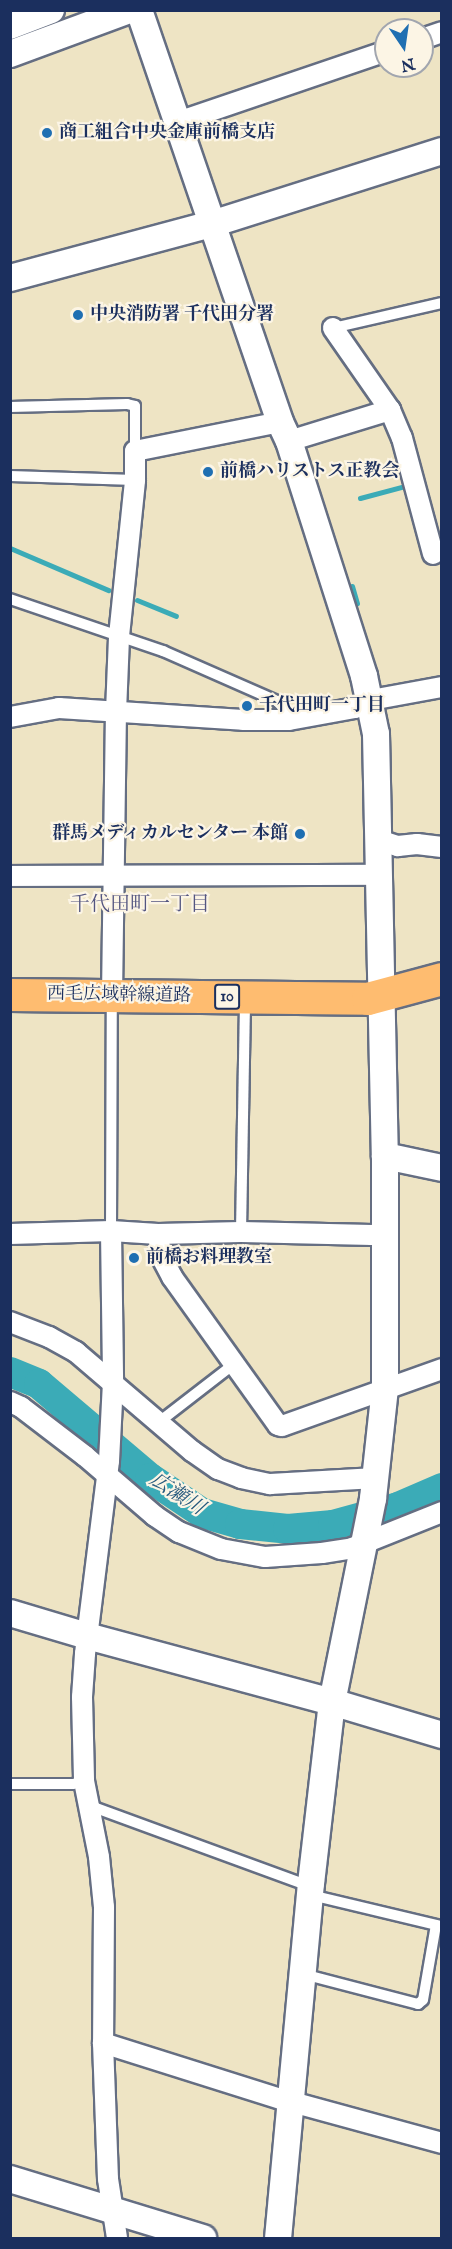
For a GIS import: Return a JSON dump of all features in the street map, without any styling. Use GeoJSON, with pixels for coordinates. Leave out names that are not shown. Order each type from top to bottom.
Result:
{"type":"FeatureCollection","features":[{"type":"Feature","properties":{"kind":"main road","name":"西毛広域幹線道路"},"geometry":{"type":"LineString","coordinates":[[10,995],[348,999],[382,997],[441,979]]}},
{"type":"Feature","properties":{"kind":"street"},"geometry":{"type":"LineString","coordinates":[[10,26],[51,10]]}},
{"type":"Feature","properties":{"kind":"street"},"geometry":{"type":"LineString","coordinates":[[10,54],[129,10]]}},
{"type":"Feature","properties":{"kind":"street"},"geometry":{"type":"LineString","coordinates":[[139,10],[284,431],[371,700],[376,734],[385,1156],[385,1388],[374,1489],[332,1702],[311,1889],[278,2238]]}},
{"type":"Feature","properties":{"kind":"street"},"geometry":{"type":"LineString","coordinates":[[178,122],[374,55]]}},
{"type":"Feature","properties":{"kind":"street"},"geometry":{"type":"LineString","coordinates":[[10,278],[212,224],[441,151]]}},
{"type":"Feature","properties":{"kind":"street"},"geometry":{"type":"LineString","coordinates":[[333,328],[390,410],[402,438],[437,560]]}},
{"type":"Feature","properties":{"kind":"street"},"geometry":{"type":"LineString","coordinates":[[112,996],[119,636],[135,480],[135,451],[284,431],[390,410]]}},
{"type":"Feature","properties":{"kind":"street"},"geometry":{"type":"LineString","coordinates":[[10,717],[50,708],[243,720],[289,720],[355,708],[371,700],[441,687]]}},
{"type":"Feature","properties":{"kind":"street"},"geometry":{"type":"LineString","coordinates":[[379,840],[398,846],[417,844],[441,847]]}},
{"type":"Feature","properties":{"kind":"street"},"geometry":{"type":"LineString","coordinates":[[10,876],[380,875]]}},
{"type":"Feature","properties":{"kind":"street"},"geometry":{"type":"LineString","coordinates":[[385,1156],[441,1168]]}},
{"type":"Feature","properties":{"kind":"street"},"geometry":{"type":"LineString","coordinates":[[10,1234],[111,1231],[158,1234],[242,1232],[372,1235],[386,1232]]}},
{"type":"Feature","properties":{"kind":"street"},"geometry":{"type":"LineString","coordinates":[[111,1231],[112,1412],[108,1469],[87,1636],[82,1698],[84,1781],[99,1857],[104,1907],[103,2043],[111,2211],[117,2238]]}},
{"type":"Feature","properties":{"kind":"street"},"geometry":{"type":"LineString","coordinates":[[158,1234],[161,1256],[172,1277],[278,1425],[282,1426],[441,1369]]}},
{"type":"Feature","properties":{"kind":"street"},"geometry":{"type":"LineString","coordinates":[[10,1322],[50,1337],[76,1352],[192,1451],[218,1469],[241,1478],[270,1484],[374,1489]]}},
{"type":"Feature","properties":{"kind":"street"},"geometry":{"type":"LineString","coordinates":[[10,1402],[108,1469],[155,1516],[179,1532],[240,1554],[293,1556],[322,1553],[441,1512]]}},
{"type":"Feature","properties":{"kind":"street"},"geometry":{"type":"LineString","coordinates":[[10,1613],[332,1702],[441,1735]]}},
{"type":"Feature","properties":{"kind":"street"},"geometry":{"type":"LineString","coordinates":[[103,2043],[441,2143]]}},
{"type":"Feature","properties":{"kind":"street"},"geometry":{"type":"LineString","coordinates":[[10,2179],[203,2238]]}},
{"type":"Feature","properties":{"kind":"lane"},"geometry":{"type":"LineString","coordinates":[[333,328],[441,303]]}},
{"type":"Feature","properties":{"kind":"lane"},"geometry":{"type":"LineString","coordinates":[[10,407],[127,404],[135,406],[135,451]]}},
{"type":"Feature","properties":{"kind":"lane"},"geometry":{"type":"LineString","coordinates":[[10,476],[135,480]]}},
{"type":"Feature","properties":{"kind":"lane"},"geometry":{"type":"LineString","coordinates":[[10,599],[163,651],[277,701],[288,712],[289,720]]}},
{"type":"Feature","properties":{"kind":"lane"},"geometry":{"type":"LineString","coordinates":[[111,1231],[112,996]]}},
{"type":"Feature","properties":{"kind":"lane"},"geometry":{"type":"LineString","coordinates":[[242,1232],[245,997]]}},
{"type":"Feature","properties":{"kind":"lane"},"geometry":{"type":"LineString","coordinates":[[159,1422],[234,1364]]}},
{"type":"Feature","properties":{"kind":"lane"},"geometry":{"type":"LineString","coordinates":[[10,1784],[73,1784],[84,1781]]}},
{"type":"Feature","properties":{"kind":"lane"},"geometry":{"type":"LineString","coordinates":[[89,1808],[96,1808],[306,1885],[311,1889],[439,1926],[423,2000],[418,2004],[303,1974]]}},
{"type":"Feature","properties":{"kind":"waterway"},"geometry":{"type":"LineString","coordinates":[[360,498],[409,485]]}},
{"type":"Feature","properties":{"kind":"waterway"},"geometry":{"type":"LineString","coordinates":[[10,548],[108,590]]}},
{"type":"Feature","properties":{"kind":"waterway"},"geometry":{"type":"LineString","coordinates":[[352,586],[357,603]]}},
{"type":"Feature","properties":{"kind":"waterway"},"geometry":{"type":"LineString","coordinates":[[137,600],[176,616]]}},
{"type":"Feature","properties":{"kind":"waterway","name":"広瀬川"},"geometry":{"type":"LineString","coordinates":[[10,1372],[39,1384],[150,1478],[202,1513],[240,1524],[288,1529],[333,1525],[398,1507],[442,1488]]}},
{"type":"Feature","properties":{"kind":"place","name":"商工組合中央金庫前橋支店"},"geometry":{"type":"Point","coordinates":[47,133]}},
{"type":"Feature","properties":{"kind":"place","name":"中央消防署 千代田分署"},"geometry":{"type":"Point","coordinates":[78,315]}},
{"type":"Feature","properties":{"kind":"place","name":"前橋ハリストス正教会"},"geometry":{"type":"Point","coordinates":[208,472]}},
{"type":"Feature","properties":{"kind":"place","name":"千代田町一丁目"},"geometry":{"type":"Point","coordinates":[247,706]}},
{"type":"Feature","properties":{"kind":"place","name":"群馬メディカルセンター 本館"},"geometry":{"type":"Point","coordinates":[300,834]}},
{"type":"Feature","properties":{"kind":"place","name":"前橋お料理教室"},"geometry":{"type":"Point","coordinates":[134,1258]}},
{"type":"Feature","properties":{"kind":"district","name":"千代田町一丁目"},"geometry":{"type":"Point","coordinates":[140,904]}}]}
